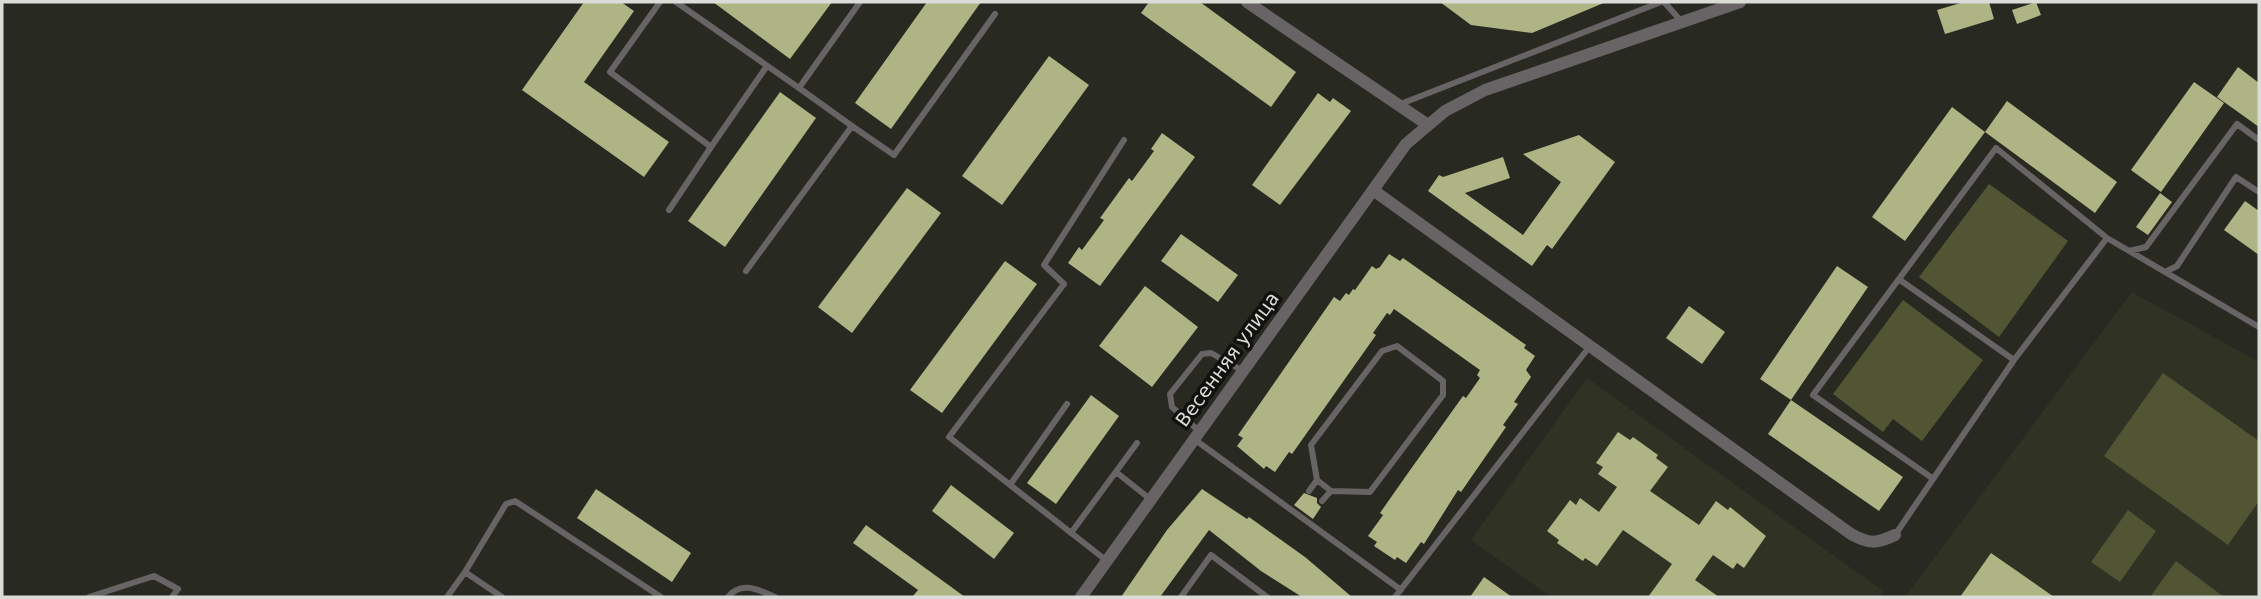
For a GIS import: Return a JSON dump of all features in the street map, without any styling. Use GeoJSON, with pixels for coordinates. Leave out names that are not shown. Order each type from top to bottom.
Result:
{"type":"FeatureCollection","features":[{"type":"Feature","properties":{"kind":"street"},"geometry":{"type":"LineString","coordinates":[[1247,2],[1429,125]]}},
{"type":"Feature","properties":{"kind":"street","name":"Весенняя улица"},"geometry":{"type":"LineString","coordinates":[[1081,597],[1406,145],[1445,111],[1485,90],[1684,24],[1740,2]]}},
{"type":"Feature","properties":{"kind":"street"},"geometry":{"type":"LineString","coordinates":[[1373,190],[1851,534],[1866,543],[1877,544],[1895,536]]}},
{"type":"Feature","properties":{"kind":"lane"},"geometry":{"type":"LineString","coordinates":[[660,2],[610,72],[711,147]]}},
{"type":"Feature","properties":{"kind":"lane"},"geometry":{"type":"LineString","coordinates":[[677,2],[894,155],[995,14]]}},
{"type":"Feature","properties":{"kind":"lane"},"geometry":{"type":"LineString","coordinates":[[799,88],[860,2]]}},
{"type":"Feature","properties":{"kind":"lane"},"geometry":{"type":"LineString","coordinates":[[1396,105],[1663,2],[1684,24]]}},
{"type":"Feature","properties":{"kind":"lane"},"geometry":{"type":"LineString","coordinates":[[669,210],[767,66]]}},
{"type":"Feature","properties":{"kind":"lane"},"geometry":{"type":"LineString","coordinates":[[2129,251],[2146,247],[2237,124],[2259,140]]}},
{"type":"Feature","properties":{"kind":"lane"},"geometry":{"type":"LineString","coordinates":[[746,271],[852,126]]}},
{"type":"Feature","properties":{"kind":"lane"},"geometry":{"type":"LineString","coordinates":[[1107,561],[949,437],[1064,284],[1044,265],[1124,139]]}},
{"type":"Feature","properties":{"kind":"lane"},"geometry":{"type":"LineString","coordinates":[[1932,478],[1813,394],[1996,148],[2106,239],[2259,327]]}},
{"type":"Feature","properties":{"kind":"lane"},"geometry":{"type":"LineString","coordinates":[[2165,272],[2177,266],[2236,177],[2259,192]]}},
{"type":"Feature","properties":{"kind":"lane"},"geometry":{"type":"LineString","coordinates":[[1895,536],[2014,360],[2106,239]]}},
{"type":"Feature","properties":{"kind":"lane"},"geometry":{"type":"LineString","coordinates":[[1900,279],[2014,360]]}},
{"type":"Feature","properties":{"kind":"lane"},"geometry":{"type":"LineString","coordinates":[[1397,346],[1443,381],[1443,395],[1370,492],[1331,491],[1317,480],[1311,445],[1382,351],[1397,346]]}},
{"type":"Feature","properties":{"kind":"lane"},"geometry":{"type":"LineString","coordinates":[[1395,597],[1590,346]]}},
{"type":"Feature","properties":{"kind":"lane"},"geometry":{"type":"LineString","coordinates":[[1243,371],[1211,353],[1202,354],[1170,394],[1172,407],[1197,435],[1401,590]]}},
{"type":"Feature","properties":{"kind":"lane"},"geometry":{"type":"LineString","coordinates":[[1010,485],[1067,404]]}},
{"type":"Feature","properties":{"kind":"lane"},"geometry":{"type":"LineString","coordinates":[[1071,533],[1137,443]]}},
{"type":"Feature","properties":{"kind":"lane"},"geometry":{"type":"LineString","coordinates":[[1116,472],[1151,499]]}},
{"type":"Feature","properties":{"kind":"lane"},"geometry":{"type":"LineString","coordinates":[[1309,491],[1317,480]]}},
{"type":"Feature","properties":{"kind":"lane"},"geometry":{"type":"LineString","coordinates":[[1322,501],[1331,491]]}},
{"type":"Feature","properties":{"kind":"lane"},"geometry":{"type":"LineString","coordinates":[[447,597],[506,504],[515,501],[661,597]]}},
{"type":"Feature","properties":{"kind":"lane"},"geometry":{"type":"LineString","coordinates":[[1181,597],[1211,555],[1267,597]]}},
{"type":"Feature","properties":{"kind":"lane"},"geometry":{"type":"LineString","coordinates":[[465,572],[502,597]]}},
{"type":"Feature","properties":{"kind":"lane"},"geometry":{"type":"LineString","coordinates":[[89,597],[154,576],[178,589],[172,597]]}},
{"type":"Feature","properties":{"kind":"lane"},"geometry":{"type":"LineString","coordinates":[[728,597],[733,591],[752,586],[775,597]]}},
{"type":"Feature","properties":{"kind":"shaded area"},"geometry":{"type":"Polygon","coordinates":[[[2132,292],[2259,362],[2259,597],[1905,597],[2132,292]]]}},
{"type":"Feature","properties":{"kind":"shaded area"},"geometry":{"type":"Polygon","coordinates":[[[1587,378],[1883,591],[1879,597],[1551,597],[1471,540],[1587,378]]]}},
{"type":"Feature","properties":{"kind":"green space"},"geometry":{"type":"Polygon","coordinates":[[[1989,184],[2068,241],[1999,337],[1919,277],[1989,184]]]}},
{"type":"Feature","properties":{"kind":"green space"},"geometry":{"type":"Polygon","coordinates":[[[1903,300],[1983,360],[1922,441],[1893,419],[1883,432],[1833,394],[1903,300]]]}},
{"type":"Feature","properties":{"kind":"green space"},"geometry":{"type":"Polygon","coordinates":[[[2163,373],[2259,441],[2259,501],[2228,545],[2104,456],[2163,373]]]}},
{"type":"Feature","properties":{"kind":"green space"},"geometry":{"type":"Polygon","coordinates":[[[2128,510],[2156,531],[2120,582],[2091,562],[2128,510]]]}},
{"type":"Feature","properties":{"kind":"green space"},"geometry":{"type":"Polygon","coordinates":[[[2176,561],[2224,597],[2150,597],[2176,561]]]}},
{"type":"Feature","properties":{"kind":"building"},"geometry":{"type":"Polygon","coordinates":[[[584,2],[621,2],[634,11],[584,82],[669,142],[644,177],[522,90],[584,2]]]}},
{"type":"Feature","properties":{"kind":"building"},"geometry":{"type":"Polygon","coordinates":[[[713,2],[832,2],[790,59],[713,2]]]}},
{"type":"Feature","properties":{"kind":"building"},"geometry":{"type":"Polygon","coordinates":[[[927,2],[981,2],[891,129],[855,103],[927,2]]]}},
{"type":"Feature","properties":{"kind":"building"},"geometry":{"type":"Polygon","coordinates":[[[1149,2],[1200,2],[1296,72],[1271,107],[1141,13],[1149,2]]]}},
{"type":"Feature","properties":{"kind":"building"},"geometry":{"type":"Polygon","coordinates":[[[1440,2],[1606,2],[1532,33],[1471,25],[1440,2]]]}},
{"type":"Feature","properties":{"kind":"building"},"geometry":{"type":"Polygon","coordinates":[[[1964,2],[1989,2],[1994,19],[1945,34],[1937,10],[1964,2]]]}},
{"type":"Feature","properties":{"kind":"building"},"geometry":{"type":"Polygon","coordinates":[[[2036,2],[2041,15],[2017,24],[2012,10],[2036,2]]]}},
{"type":"Feature","properties":{"kind":"building"},"geometry":{"type":"Polygon","coordinates":[[[1049,56],[1089,85],[1002,205],[962,176],[1049,56]]]}},
{"type":"Feature","properties":{"kind":"building"},"geometry":{"type":"Polygon","coordinates":[[[2238,67],[2259,83],[2259,127],[2217,97],[2238,67]]]}},
{"type":"Feature","properties":{"kind":"building"},"geometry":{"type":"Polygon","coordinates":[[[2194,82],[2224,103],[2161,192],[2131,170],[2194,82]]]}},
{"type":"Feature","properties":{"kind":"building"},"geometry":{"type":"Polygon","coordinates":[[[780,92],[816,118],[725,247],[688,221],[780,92]]]}},
{"type":"Feature","properties":{"kind":"building"},"geometry":{"type":"Polygon","coordinates":[[[1318,93],[1330,102],[1333,98],[1351,111],[1280,205],[1252,185],[1318,93]]]}},
{"type":"Feature","properties":{"kind":"building"},"geometry":{"type":"Polygon","coordinates":[[[2007,101],[2117,182],[2095,213],[1985,132],[2007,101]]]}},
{"type":"Feature","properties":{"kind":"building"},"geometry":{"type":"Polygon","coordinates":[[[1952,107],[1985,132],[1905,241],[1872,217],[1952,107]]]}},
{"type":"Feature","properties":{"kind":"building"},"geometry":{"type":"Polygon","coordinates":[[[1162,133],[1195,157],[1100,286],[1068,263],[1079,247],[1082,250],[1104,220],[1100,218],[1129,178],[1132,181],[1154,151],[1151,149],[1162,133]]]}},
{"type":"Feature","properties":{"kind":"building"},"geometry":{"type":"Polygon","coordinates":[[[1579,135],[1615,162],[1552,249],[1547,245],[1532,266],[1428,191],[1439,175],[1443,177],[1503,157],[1510,178],[1465,193],[1523,235],[1561,182],[1523,154],[1579,135]]]}},
{"type":"Feature","properties":{"kind":"building"},"geometry":{"type":"Polygon","coordinates":[[[907,188],[941,213],[852,333],[818,307],[907,188]]]}},
{"type":"Feature","properties":{"kind":"building"},"geometry":{"type":"Polygon","coordinates":[[[2160,193],[2172,202],[2148,235],[2136,227],[2160,193]]]}},
{"type":"Feature","properties":{"kind":"building"},"geometry":{"type":"Polygon","coordinates":[[[2245,201],[2259,211],[2259,255],[2224,230],[2245,201]]]}},
{"type":"Feature","properties":{"kind":"building"},"geometry":{"type":"Polygon","coordinates":[[[1181,234],[1238,275],[1218,302],[1161,261],[1181,234]]]}},
{"type":"Feature","properties":{"kind":"building"},"geometry":{"type":"Polygon","coordinates":[[[1389,254],[1400,261],[1403,258],[1526,345],[1524,348],[1535,356],[1526,370],[1531,377],[1514,402],[1518,404],[1503,425],[1506,427],[1461,492],[1458,490],[1424,544],[1421,542],[1406,563],[1397,557],[1395,560],[1374,546],[1377,542],[1368,536],[1383,515],[1380,513],[1408,473],[1463,396],[1466,398],[1480,378],[1477,375],[1480,370],[1394,309],[1390,315],[1387,313],[1373,333],[1376,335],[1292,454],[1289,452],[1275,472],[1266,466],[1264,469],[1237,446],[1243,438],[1238,435],[1334,297],[1340,301],[1346,293],[1349,295],[1372,266],[1376,269],[1380,267],[1389,254]]]}},
{"type":"Feature","properties":{"kind":"building"},"geometry":{"type":"Polygon","coordinates":[[[1005,261],[1037,284],[942,413],[910,390],[1005,261]]]}},
{"type":"Feature","properties":{"kind":"building"},"geometry":{"type":"Polygon","coordinates":[[[1837,266],[1868,287],[1791,400],[1760,379],[1837,266]]]}},
{"type":"Feature","properties":{"kind":"building"},"geometry":{"type":"Polygon","coordinates":[[[1145,286],[1198,327],[1152,387],[1099,346],[1145,286]]]}},
{"type":"Feature","properties":{"kind":"building"},"geometry":{"type":"Polygon","coordinates":[[[1689,306],[1725,332],[1702,364],[1666,338],[1689,306]]]}},
{"type":"Feature","properties":{"kind":"building"},"geometry":{"type":"Polygon","coordinates":[[[1091,395],[1119,416],[1056,504],[1027,483],[1091,395]]]}},
{"type":"Feature","properties":{"kind":"building"},"geometry":{"type":"Polygon","coordinates":[[[1791,400],[1903,477],[1879,511],[1768,434],[1791,400]]]}},
{"type":"Feature","properties":{"kind":"building"},"geometry":{"type":"Polygon","coordinates":[[[1618,432],[1630,440],[1633,437],[1658,455],[1656,458],[1668,467],[1650,491],[1699,525],[1716,501],[1728,510],[1730,507],[1766,536],[1744,568],[1737,563],[1733,569],[1713,555],[1695,580],[1719,597],[1648,597],[1672,564],[1623,530],[1597,566],[1585,558],[1583,561],[1557,543],[1559,540],[1547,531],[1570,500],[1576,505],[1580,498],[1599,512],[1617,487],[1598,474],[1603,467],[1596,463],[1618,432]]]}},
{"type":"Feature","properties":{"kind":"building"},"geometry":{"type":"Polygon","coordinates":[[[951,485],[1014,533],[994,559],[932,511],[951,485]]]}},
{"type":"Feature","properties":{"kind":"building"},"geometry":{"type":"Polygon","coordinates":[[[596,489],[691,553],[672,582],[577,518],[596,489]]]}},
{"type":"Feature","properties":{"kind":"building"},"geometry":{"type":"Polygon","coordinates":[[[1202,489],[1247,519],[1249,517],[1305,557],[1352,597],[1302,597],[1261,571],[1209,530],[1160,597],[1121,597],[1167,530],[1202,489]]]}},
{"type":"Feature","properties":{"kind":"building"},"geometry":{"type":"Polygon","coordinates":[[[1304,493],[1317,498],[1321,507],[1313,519],[1294,505],[1304,493]]]}},
{"type":"Feature","properties":{"kind":"building"},"geometry":{"type":"Polygon","coordinates":[[[866,525],[965,597],[912,597],[918,590],[853,543],[866,525]]]}},
{"type":"Feature","properties":{"kind":"building"},"geometry":{"type":"Polygon","coordinates":[[[1991,553],[2027,578],[2054,597],[1960,597],[1991,553]]]}},
{"type":"Feature","properties":{"kind":"building"},"geometry":{"type":"Polygon","coordinates":[[[1484,577],[1512,597],[1470,597],[1484,577]]]}}]}
